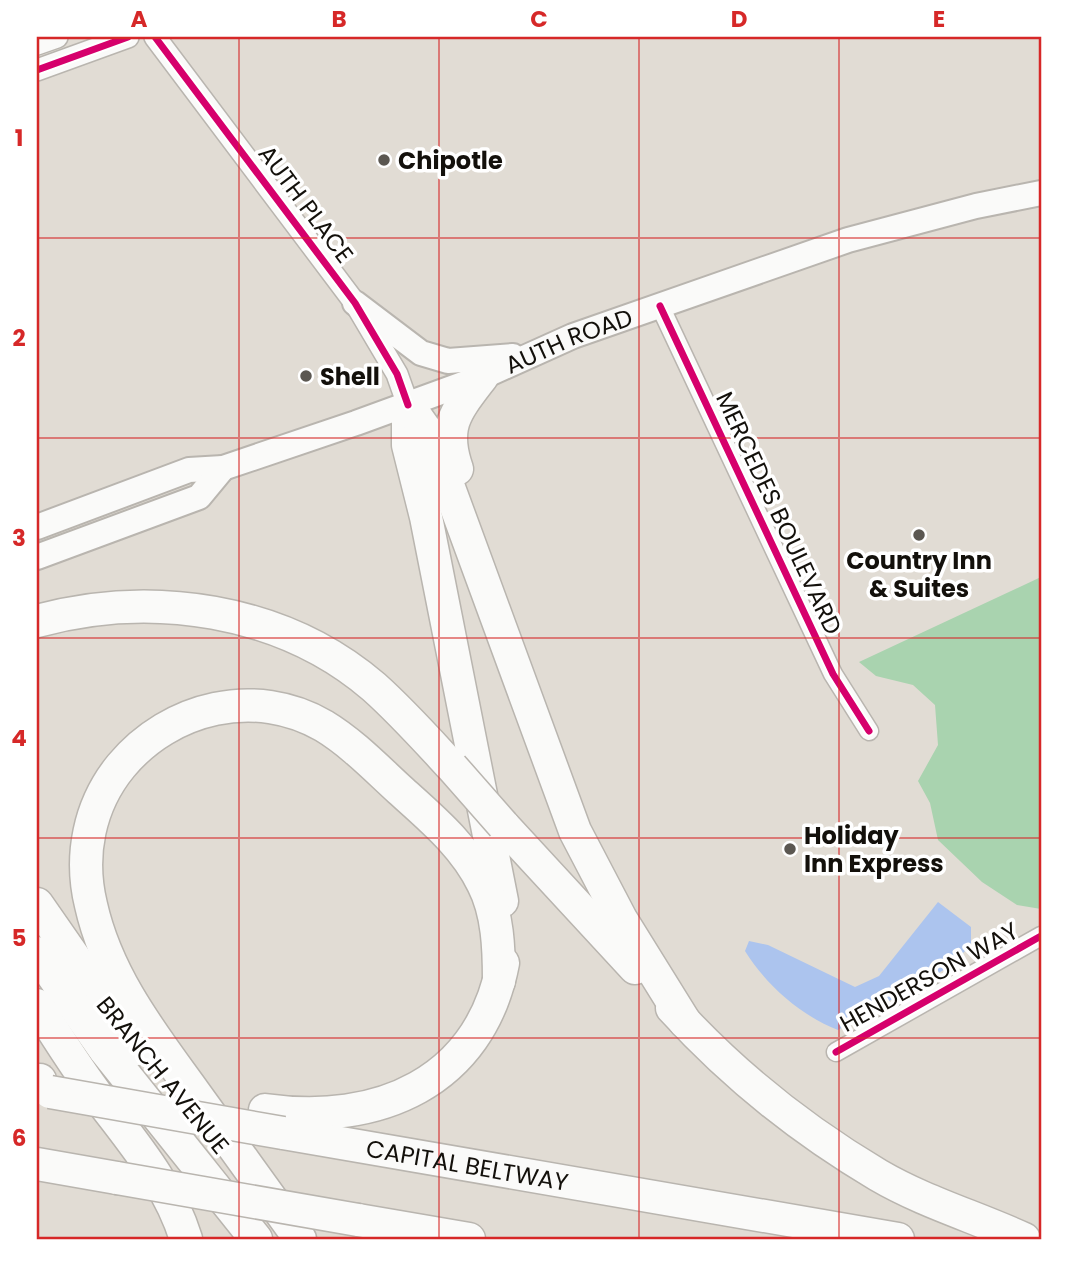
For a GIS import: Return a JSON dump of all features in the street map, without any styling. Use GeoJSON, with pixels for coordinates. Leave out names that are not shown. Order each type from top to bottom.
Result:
{"type":"FeatureCollection","features":[{"type":"Feature","properties":{"kind":"highway"},"geometry":{"type":"LineString","coordinates":[[482,377],[451,421],[449,446],[486,556],[488,595]]}},
{"type":"Feature","properties":{"kind":"highway"},"geometry":{"type":"LineString","coordinates":[[408,405],[430,436],[575,831],[621,919],[685,1022]]}},
{"type":"Feature","properties":{"kind":"highway"},"geometry":{"type":"LineString","coordinates":[[274,1122],[298,1115],[356,1109],[418,1088],[458,1058],[476,1037],[499,981],[506,924],[426,517],[408,445],[408,405]]}},
{"type":"Feature","properties":{"kind":"highway"},"geometry":{"type":"LineString","coordinates":[[37,621],[69,612],[155,606],[198,609],[239,618],[288,634],[330,657],[373,686],[452,767],[685,1022],[732,1068],[798,1123],[880,1176],[959,1214],[1024,1239]]}},
{"type":"Feature","properties":{"kind":"highway"},"geometry":{"type":"LineString","coordinates":[[299,1239],[135,1010],[102,939],[87,881],[87,851],[97,803],[112,777],[153,734],[201,711],[248,705],[276,709],[324,726],[348,743],[443,829],[466,857],[484,885],[491,906],[499,950],[499,981]]}},
{"type":"Feature","properties":{"kind":"highway","name":"BRANCH AVENUE"},"geometry":{"type":"LineString","coordinates":[[37,904],[150,1065],[299,1239]]}},
{"type":"Feature","properties":{"kind":"highway"},"geometry":{"type":"LineString","coordinates":[[37,954],[105,1050],[256,1239]]}},
{"type":"Feature","properties":{"kind":"highway","name":"BRANCH AVENUE"},"geometry":{"type":"LineString","coordinates":[[37,990],[111,1090],[244,1239]]}},
{"type":"Feature","properties":{"kind":"highway"},"geometry":{"type":"LineString","coordinates":[[37,1005],[99,1098],[156,1172],[179,1218],[186,1239]]}},
{"type":"Feature","properties":{"kind":"highway","name":"CAPITAL BELTWAY"},"geometry":{"type":"LineString","coordinates":[[41,1085],[274,1122],[898,1239]]}},
{"type":"Feature","properties":{"kind":"highway"},"geometry":{"type":"LineString","coordinates":[[37,1167],[117,1178],[469,1239]]}},
{"type":"Feature","properties":{"kind":"highway"},"geometry":{"type":"LineString","coordinates":[[358,1220],[439,1239]]}},
{"type":"Feature","properties":{"kind":"main road","name":"AUTH ROAD"},"geometry":{"type":"LineString","coordinates":[[37,527],[188,470],[223,468],[408,405],[482,377],[527,355],[848,240],[944,213],[1041,193]]}},
{"type":"Feature","properties":{"kind":"main road"},"geometry":{"type":"LineString","coordinates":[[355,303],[421,353],[448,361],[527,355]]}},
{"type":"Feature","properties":{"kind":"main road"},"geometry":{"type":"LineString","coordinates":[[37,557],[199,497],[223,468]]}},
{"type":"Feature","properties":{"kind":"street"},"geometry":{"type":"LineString","coordinates":[[37,44],[57,37]]}},
{"type":"Feature","properties":{"kind":"street"},"geometry":{"type":"LineString","coordinates":[[37,69],[128,37]]}},
{"type":"Feature","properties":{"kind":"street","name":"AUTH PLACE"},"geometry":{"type":"LineString","coordinates":[[155,37],[355,303],[397,374],[408,405]]}},
{"type":"Feature","properties":{"kind":"street","name":"MERCEDES BOULEVARD"},"geometry":{"type":"LineString","coordinates":[[660,306],[833,674],[869,732]]}},
{"type":"Feature","properties":{"kind":"street","name":"HENDERSON WAY"},"geometry":{"type":"LineString","coordinates":[[836,1052],[1041,936]]}},
{"type":"Feature","properties":{"kind":"green space"},"geometry":{"type":"Polygon","coordinates":[[[1041,577],[1041,909],[1017,905],[982,882],[938,840],[930,803],[918,781],[938,745],[935,705],[913,685],[876,676],[859,662],[1041,577]]]}},
{"type":"Feature","properties":{"kind":"water"},"geometry":{"type":"Polygon","coordinates":[[[938,902],[971,927],[971,945],[949,967],[838,1030],[798,1008],[786,998],[763,976],[745,951],[749,941],[768,945],[855,987],[879,976],[938,902]]]}},
{"type":"Feature","properties":{"kind":"cycle path"},"geometry":{"type":"LineString","coordinates":[[37,70],[128,37]]}},
{"type":"Feature","properties":{"kind":"cycle path"},"geometry":{"type":"LineString","coordinates":[[155,37],[355,303],[397,374],[408,405]]}},
{"type":"Feature","properties":{"kind":"cycle path"},"geometry":{"type":"LineString","coordinates":[[660,306],[833,674],[869,731]]}},
{"type":"Feature","properties":{"kind":"cycle path"},"geometry":{"type":"LineString","coordinates":[[836,1052],[1041,936]]}},
{"type":"Feature","properties":{"kind":"place","name":"Chipotle"},"geometry":{"type":"Point","coordinates":[384,160]}},
{"type":"Feature","properties":{"kind":"place","name":"Shell"},"geometry":{"type":"Point","coordinates":[306,376]}},
{"type":"Feature","properties":{"kind":"place","name":"Country Inn & Suites"},"geometry":{"type":"Point","coordinates":[919,535]}},
{"type":"Feature","properties":{"kind":"place","name":"Holiday Inn Express"},"geometry":{"type":"Point","coordinates":[790,849]}}]}
